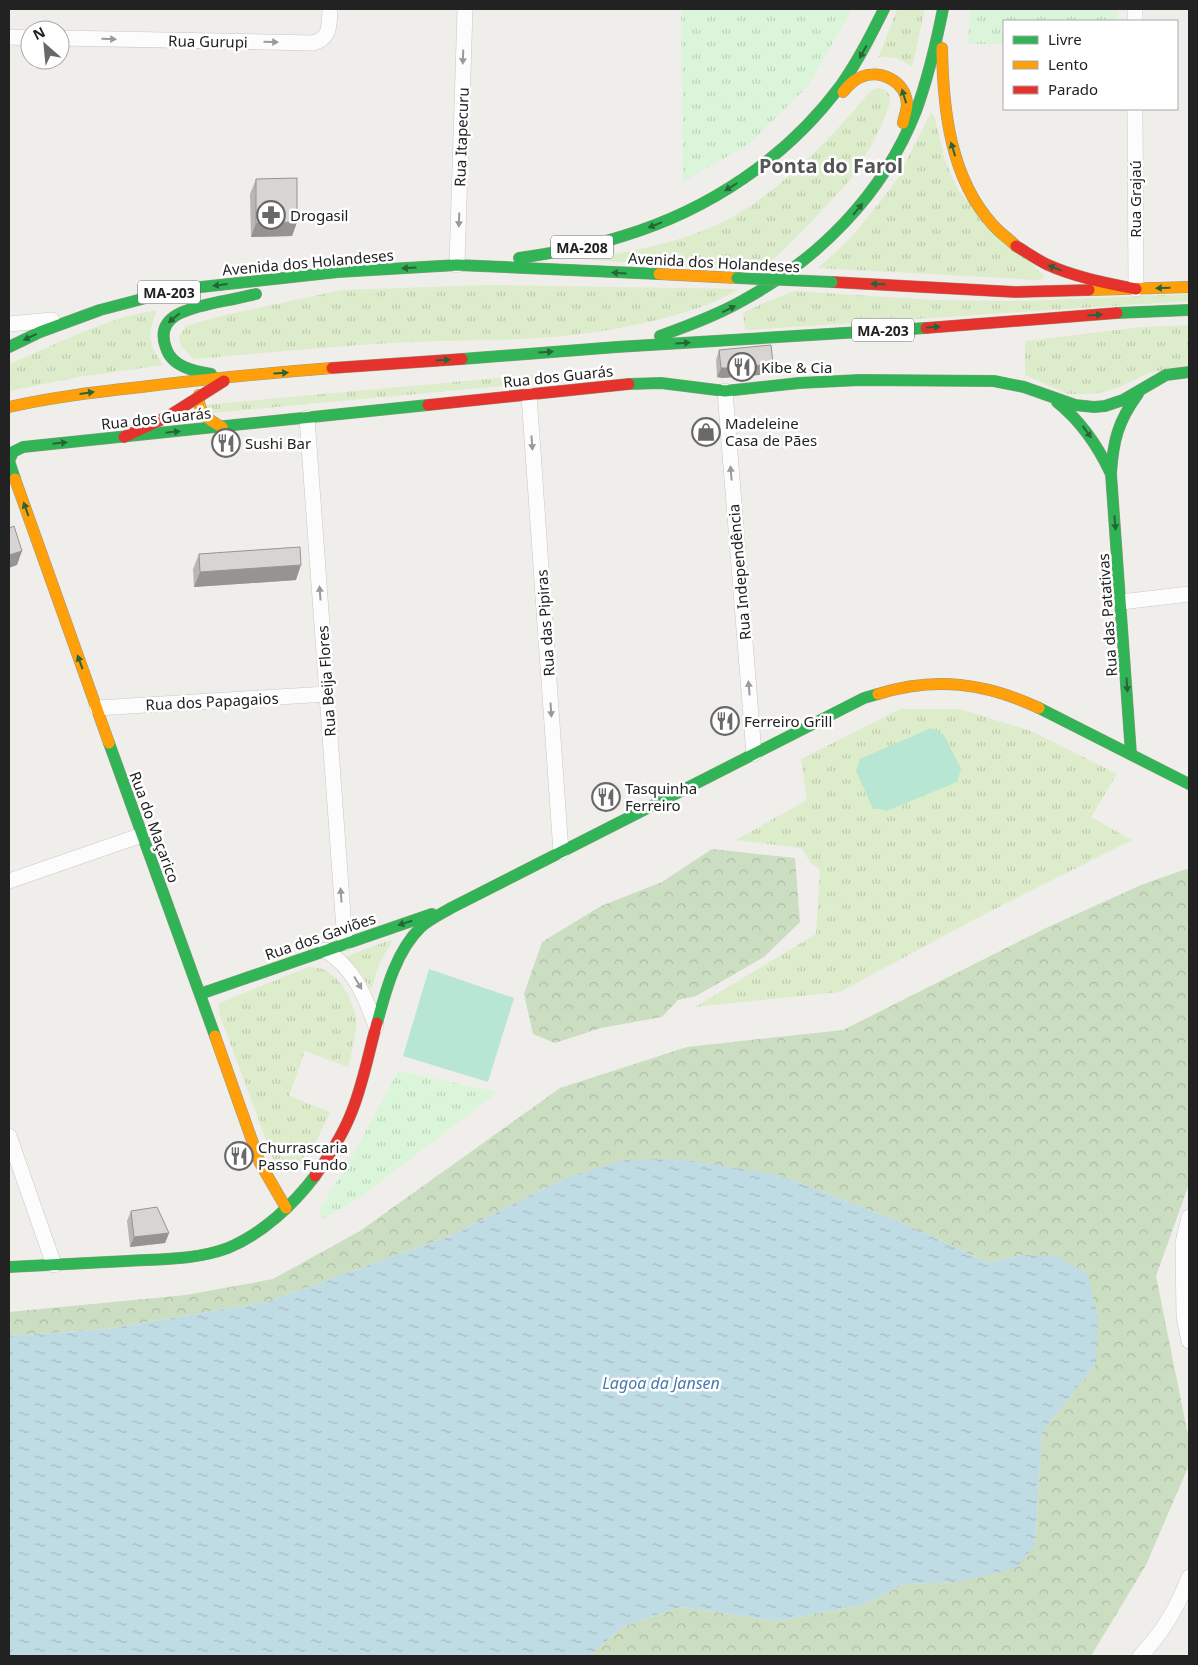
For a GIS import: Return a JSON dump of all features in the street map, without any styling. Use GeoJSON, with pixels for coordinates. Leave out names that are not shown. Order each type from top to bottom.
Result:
{"type":"FeatureCollection","features":[{"type":"Feature","properties":{"kind":"main road","name":"MA-208"},"geometry":{"type":"LineString","coordinates":[[457,265],[591,245],[657,225],[722,193],[760,167],[799,134],[821,112],[860,58],[884,9]]}},
{"type":"Feature","properties":{"kind":"main road"},"geometry":{"type":"LineString","coordinates":[[617,347],[711,318],[756,295],[784,277],[811,256],[841,228],[869,195],[892,160],[910,126],[932,56],[943,9]]}},
{"type":"Feature","properties":{"kind":"main road"},"geometry":{"type":"LineString","coordinates":[[943,9],[943,89],[946,116],[951,143],[974,200],[1006,238],[1044,263],[1092,280],[1136,289]]}},
{"type":"Feature","properties":{"kind":"main road"},"geometry":{"type":"LineString","coordinates":[[760,167],[821,118],[850,84],[858,78],[870,74],[878,74],[892,79],[898,84],[906,97],[906,109],[892,160]]}},
{"type":"Feature","properties":{"kind":"main road","name":"Avenida dos Holandeses"},"geometry":{"type":"LineString","coordinates":[[9,347],[76,318],[128,302],[176,291],[338,272],[457,265],[1014,292],[1189,287]]}},
{"type":"Feature","properties":{"kind":"main road"},"geometry":{"type":"LineString","coordinates":[[232,376],[191,370],[175,362],[167,352],[164,338],[165,328],[170,319],[188,309],[269,291],[338,272]]}},
{"type":"Feature","properties":{"kind":"main road","name":"MA-203"},"geometry":{"type":"LineString","coordinates":[[9,406],[112,390],[232,376],[617,347],[920,328],[1148,311],[1189,310]]}},
{"type":"Feature","properties":{"kind":"main road"},"geometry":{"type":"LineString","coordinates":[[1141,391],[1169,374],[1189,372]]}},
{"type":"Feature","properties":{"kind":"main road"},"geometry":{"type":"LineString","coordinates":[[124,437],[167,417],[199,395],[232,376]]}},
{"type":"Feature","properties":{"kind":"main road","name":"Rua dos Guarás"},"geometry":{"type":"LineString","coordinates":[[13,452],[22,447],[636,383],[660,383],[725,391],[799,383],[860,380],[1013,383],[1074,406],[1090,407],[1106,406],[1141,391]]}},
{"type":"Feature","properties":{"kind":"main road","name":"Rua das Patativas"},"geometry":{"type":"LineString","coordinates":[[1131,754],[1111,474],[1113,446],[1118,424],[1141,391]]}},
{"type":"Feature","properties":{"kind":"main road"},"geometry":{"type":"LineString","coordinates":[[199,395],[197,401],[203,414],[214,423],[222,426]]}},
{"type":"Feature","properties":{"kind":"main road","name":"Rua das Patativas"},"geometry":{"type":"LineString","coordinates":[[1052,398],[1081,424],[1102,453],[1111,474]]}},
{"type":"Feature","properties":{"kind":"main road","name":"Rua do Maçarico"},"geometry":{"type":"LineString","coordinates":[[13,452],[10,466],[260,1163],[286,1208]]}},
{"type":"Feature","properties":{"kind":"main road"},"geometry":{"type":"LineString","coordinates":[[9,1267],[170,1259],[217,1251],[236,1244],[255,1233],[273,1220],[308,1186],[338,1142],[358,1096],[387,988],[403,950],[419,929],[436,915],[864,698],[892,688],[913,684],[972,685],[1011,696],[1042,708],[1189,784]]}},
{"type":"Feature","properties":{"kind":"main road","name":"Rua dos Gaviões"},"geometry":{"type":"LineString","coordinates":[[200,994],[451,908]]}},
{"type":"Feature","properties":{"kind":"street","name":"Rua Gurupi"},"geometry":{"type":"LineString","coordinates":[[70,38],[313,43],[321,41],[326,36],[329,26],[330,9]]}},
{"type":"Feature","properties":{"kind":"street","name":"Rua Itapecuru"},"geometry":{"type":"LineString","coordinates":[[457,265],[465,9]]}},
{"type":"Feature","properties":{"kind":"street","name":"Rua Grajaú"},"geometry":{"type":"LineString","coordinates":[[1135,110],[1136,289]]}},
{"type":"Feature","properties":{"kind":"street"},"geometry":{"type":"LineString","coordinates":[[9,324],[76,318]]}},
{"type":"Feature","properties":{"kind":"street","name":"Rua Independência"},"geometry":{"type":"LineString","coordinates":[[725,391],[754,754]]}},
{"type":"Feature","properties":{"kind":"street","name":"Rua das Pipiras"},"geometry":{"type":"LineString","coordinates":[[529,395],[561,852]]}},
{"type":"Feature","properties":{"kind":"street","name":"Rua Beija Flores"},"geometry":{"type":"LineString","coordinates":[[307,418],[345,943]]}},
{"type":"Feature","properties":{"kind":"street"},"geometry":{"type":"LineString","coordinates":[[1121,602],[1189,594]]}},
{"type":"Feature","properties":{"kind":"street","name":"Rua dos Papagaios"},"geometry":{"type":"LineString","coordinates":[[97,708],[327,694]]}},
{"type":"Feature","properties":{"kind":"street"},"geometry":{"type":"LineString","coordinates":[[9,881],[142,835]]}},
{"type":"Feature","properties":{"kind":"street"},"geometry":{"type":"LineString","coordinates":[[325,950],[343,964],[354,977],[363,992],[376,1026]]}},
{"type":"Feature","properties":{"kind":"street"},"geometry":{"type":"LineString","coordinates":[[9,1136],[54,1265]]}},
{"type":"Feature","properties":{"kind":"street"},"geometry":{"type":"LineString","coordinates":[[1189,1217],[1183,1243],[1184,1317],[1189,1341]]}},
{"type":"Feature","properties":{"kind":"street"},"geometry":{"type":"LineString","coordinates":[[1140,1656],[1148,1648],[1171,1615],[1181,1598],[1189,1577]]}},
{"type":"Feature","properties":{"kind":"green space"},"geometry":{"type":"Polygon","coordinates":[[[681,9],[852,9],[808,86],[749,144],[683,182],[681,9]]]}},
{"type":"Feature","properties":{"kind":"green space"},"geometry":{"type":"Polygon","coordinates":[[[897,9],[925,9],[912,67],[897,59],[879,57],[897,9]]]}},
{"type":"Feature","properties":{"kind":"green space"},"geometry":{"type":"Polygon","coordinates":[[[970,9],[1117,9],[1117,20],[1003,20],[1003,44],[968,44],[970,9]]]}},
{"type":"Feature","properties":{"kind":"green space"},"geometry":{"type":"Polygon","coordinates":[[[882,89],[889,95],[887,113],[860,164],[840,191],[761,271],[588,260],[693,235],[730,218],[753,204],[794,171],[814,153],[872,90],[882,89]]]}},
{"type":"Feature","properties":{"kind":"green space"},"geometry":{"type":"Polygon","coordinates":[[[931,112],[935,118],[945,161],[959,192],[1045,277],[1039,280],[818,268],[851,238],[897,180],[931,112]]]}},
{"type":"Feature","properties":{"kind":"green space"},"geometry":{"type":"Polygon","coordinates":[[[488,285],[739,289],[712,303],[690,311],[619,328],[571,335],[509,340],[386,343],[194,359],[181,346],[179,337],[186,326],[225,315],[342,290],[488,285]]]}},
{"type":"Feature","properties":{"kind":"green space"},"geometry":{"type":"Polygon","coordinates":[[[794,291],[933,300],[1023,301],[1189,294],[1189,301],[745,330],[743,313],[794,291]]]}},
{"type":"Feature","properties":{"kind":"green space"},"geometry":{"type":"Polygon","coordinates":[[[157,310],[152,326],[151,338],[154,350],[163,365],[79,377],[9,391],[9,364],[85,331],[123,317],[157,310]]]}},
{"type":"Feature","properties":{"kind":"green space"},"geometry":{"type":"Polygon","coordinates":[[[1189,325],[1189,365],[1149,373],[1115,389],[1099,393],[1068,394],[1025,375],[1025,341],[1142,327],[1189,325]]]}},
{"type":"Feature","properties":{"kind":"green space"},"geometry":{"type":"Polygon","coordinates":[[[544,374],[544,382],[212,413],[203,405],[544,374]]]}},
{"type":"Feature","properties":{"kind":"green space"},"geometry":{"type":"Polygon","coordinates":[[[900,709],[960,709],[1031,731],[1117,774],[1091,817],[1132,840],[975,919],[840,992],[695,1007],[816,934],[820,869],[811,863],[801,848],[736,840],[807,800],[801,759],[900,709]]]}},
{"type":"Feature","properties":{"kind":"green space"},"geometry":{"type":"Polygon","coordinates":[[[931,728],[944,735],[961,769],[957,782],[886,811],[872,807],[856,771],[860,759],[931,728]]]}},
{"type":"Feature","properties":{"kind":"green space"},"geometry":{"type":"Polygon","coordinates":[[[712,849],[795,858],[800,922],[764,957],[696,996],[678,1000],[662,1017],[601,1028],[555,1043],[533,1034],[524,994],[542,942],[601,906],[662,882],[712,849]]]}},
{"type":"Feature","properties":{"kind":"green space"},"geometry":{"type":"Polygon","coordinates":[[[1186,869],[1189,870],[1189,1184],[1156,1276],[1189,1440],[1189,1465],[1146,1565],[1091,1656],[590,1656],[622,1627],[681,1607],[777,1621],[863,1605],[905,1584],[958,1582],[1035,1545],[1042,1432],[1096,1364],[1022,1255],[989,1263],[898,1221],[779,1175],[564,1179],[450,1236],[266,1302],[108,1329],[9,1336],[9,1312],[186,1295],[273,1279],[360,1231],[560,1088],[687,1047],[843,1030],[1046,928],[1141,885],[1186,869]]]}},
{"type":"Feature","properties":{"kind":"green space"},"geometry":{"type":"Polygon","coordinates":[[[390,940],[392,942],[378,966],[372,988],[370,988],[360,972],[345,957],[390,940]]]}},
{"type":"Feature","properties":{"kind":"green space"},"geometry":{"type":"Polygon","coordinates":[[[308,967],[327,971],[339,982],[349,996],[355,1013],[355,1034],[348,1067],[305,1051],[289,1096],[330,1112],[318,1138],[292,1173],[284,1173],[277,1169],[219,1013],[220,1003],[308,967]]]}},
{"type":"Feature","properties":{"kind":"green space"},"geometry":{"type":"Polygon","coordinates":[[[429,969],[514,998],[488,1082],[403,1056],[429,969]]]}},
{"type":"Feature","properties":{"kind":"green space"},"geometry":{"type":"Polygon","coordinates":[[[398,1071],[498,1092],[362,1196],[324,1219],[318,1212],[352,1157],[398,1071]]]}},
{"type":"Feature","properties":{"kind":"water","name":"Lagoa da Jansen"},"geometry":{"type":"Polygon","coordinates":[[[678,1159],[779,1175],[898,1221],[989,1263],[1022,1255],[1056,1256],[1087,1273],[1098,1318],[1096,1364],[1042,1432],[1035,1545],[1016,1568],[958,1582],[905,1584],[863,1605],[777,1621],[681,1607],[622,1627],[590,1656],[9,1656],[9,1336],[108,1329],[266,1302],[450,1236],[564,1179],[624,1160],[678,1159]]]}},
{"type":"Feature","properties":{"kind":"building"},"geometry":{"type":"Polygon","coordinates":[[[297,178],[297,222],[256,223],[256,179],[297,178]]]}},
{"type":"Feature","properties":{"kind":"building"},"geometry":{"type":"Polygon","coordinates":[[[771,345],[773,364],[721,368],[719,350],[771,345]]]}},
{"type":"Feature","properties":{"kind":"building"},"geometry":{"type":"Polygon","coordinates":[[[14,526],[22,551],[9,555],[9,528],[14,526]]]}},
{"type":"Feature","properties":{"kind":"building"},"geometry":{"type":"Polygon","coordinates":[[[300,547],[301,565],[200,572],[199,554],[300,547]]]}},
{"type":"Feature","properties":{"kind":"building"},"geometry":{"type":"Polygon","coordinates":[[[157,1207],[169,1233],[134,1237],[131,1211],[157,1207]]]}},
{"type":"Feature","properties":{"kind":"traffic: fast"},"geometry":{"type":"LineString","coordinates":[[519,258],[597,243],[655,225],[686,212],[744,178],[796,136],[820,111],[853,67],[884,9]]}},
{"type":"Feature","properties":{"kind":"traffic: fast"},"geometry":{"type":"LineString","coordinates":[[660,336],[721,312],[769,285],[796,266],[845,222],[886,170],[902,142],[916,111],[924,86],[935,48],[943,9]]}},
{"type":"Feature","properties":{"kind":"traffic: fast"},"geometry":{"type":"LineString","coordinates":[[9,347],[40,332],[100,310],[192,288],[338,272],[457,265],[659,274]]}},
{"type":"Feature","properties":{"kind":"traffic: fast"},"geometry":{"type":"LineString","coordinates":[[737,278],[832,282]]}},
{"type":"Feature","properties":{"kind":"traffic: fast"},"geometry":{"type":"LineString","coordinates":[[211,374],[184,367],[173,360],[166,348],[165,327],[178,314],[188,310],[256,294]]}},
{"type":"Feature","properties":{"kind":"traffic: fast"},"geometry":{"type":"LineString","coordinates":[[1117,313],[1189,310]]}},
{"type":"Feature","properties":{"kind":"traffic: fast"},"geometry":{"type":"LineString","coordinates":[[462,359],[617,347],[926,328]]}},
{"type":"Feature","properties":{"kind":"traffic: fast"},"geometry":{"type":"LineString","coordinates":[[629,384],[661,383],[725,391],[799,383],[860,380],[994,381],[1024,387],[1075,405],[1094,407],[1105,406],[1123,400],[1166,375],[1189,372]]}},
{"type":"Feature","properties":{"kind":"traffic: fast"},"geometry":{"type":"LineString","coordinates":[[1131,754],[1111,474],[1113,451],[1121,422],[1138,394]]}},
{"type":"Feature","properties":{"kind":"traffic: fast"},"geometry":{"type":"LineString","coordinates":[[1057,402],[1088,435],[1101,454],[1111,474]]}},
{"type":"Feature","properties":{"kind":"traffic: fast"},"geometry":{"type":"LineString","coordinates":[[15,479],[9,461],[13,452],[23,447],[428,405]]}},
{"type":"Feature","properties":{"kind":"traffic: fast"},"geometry":{"type":"LineString","coordinates":[[377,1023],[388,984],[398,959],[412,937],[428,922],[451,908],[864,698],[878,694]]}},
{"type":"Feature","properties":{"kind":"traffic: fast"},"geometry":{"type":"LineString","coordinates":[[1039,708],[1189,784]]}},
{"type":"Feature","properties":{"kind":"traffic: fast"},"geometry":{"type":"LineString","coordinates":[[109,743],[215,1036]]}},
{"type":"Feature","properties":{"kind":"traffic: fast"},"geometry":{"type":"LineString","coordinates":[[200,994],[432,914]]}},
{"type":"Feature","properties":{"kind":"traffic: fast"},"geometry":{"type":"LineString","coordinates":[[9,1267],[178,1258],[216,1252],[241,1242],[265,1227],[297,1198],[315,1176]]}},
{"type":"Feature","properties":{"kind":"traffic: slow"},"geometry":{"type":"LineString","coordinates":[[942,48],[947,118],[958,164],[967,186],[979,206],[996,228],[1016,246]]}},
{"type":"Feature","properties":{"kind":"traffic: slow"},"geometry":{"type":"LineString","coordinates":[[843,92],[856,80],[868,75],[884,76],[891,79],[897,83],[906,96],[907,106],[903,123]]}},
{"type":"Feature","properties":{"kind":"traffic: slow"},"geometry":{"type":"LineString","coordinates":[[659,274],[737,278]]}},
{"type":"Feature","properties":{"kind":"traffic: slow"},"geometry":{"type":"LineString","coordinates":[[1089,290],[1189,287]]}},
{"type":"Feature","properties":{"kind":"traffic: slow"},"geometry":{"type":"LineString","coordinates":[[9,407],[108,391],[332,368]]}},
{"type":"Feature","properties":{"kind":"traffic: slow"},"geometry":{"type":"LineString","coordinates":[[199,395],[200,406],[204,415],[222,427]]}},
{"type":"Feature","properties":{"kind":"traffic: slow"},"geometry":{"type":"LineString","coordinates":[[15,479],[109,743]]}},
{"type":"Feature","properties":{"kind":"traffic: slow"},"geometry":{"type":"LineString","coordinates":[[878,694],[920,685],[960,685],[1000,693],[1039,708]]}},
{"type":"Feature","properties":{"kind":"traffic: slow"},"geometry":{"type":"LineString","coordinates":[[215,1036],[260,1163],[286,1208]]}},
{"type":"Feature","properties":{"kind":"traffic: jam"},"geometry":{"type":"LineString","coordinates":[[1016,246],[1046,264],[1068,273],[1136,289]]}},
{"type":"Feature","properties":{"kind":"traffic: jam"},"geometry":{"type":"LineString","coordinates":[[832,282],[1015,292],[1089,290]]}},
{"type":"Feature","properties":{"kind":"traffic: jam"},"geometry":{"type":"LineString","coordinates":[[926,328],[1117,313]]}},
{"type":"Feature","properties":{"kind":"traffic: jam"},"geometry":{"type":"LineString","coordinates":[[332,368],[462,359]]}},
{"type":"Feature","properties":{"kind":"traffic: jam"},"geometry":{"type":"LineString","coordinates":[[124,437],[167,417],[224,381]]}},
{"type":"Feature","properties":{"kind":"traffic: jam"},"geometry":{"type":"LineString","coordinates":[[428,405],[629,384]]}},
{"type":"Feature","properties":{"kind":"traffic: jam"},"geometry":{"type":"LineString","coordinates":[[315,1176],[338,1140],[355,1105],[377,1023]]}},
{"type":"Feature","properties":{"kind":"place","name":"Drogasil"},"geometry":{"type":"Point","coordinates":[271,215]}},
{"type":"Feature","properties":{"kind":"place","name":"Kibe & Cia"},"geometry":{"type":"Point","coordinates":[742,367]}},
{"type":"Feature","properties":{"kind":"place","name":"Madeleine Casa de Pães"},"geometry":{"type":"Point","coordinates":[706,432]}},
{"type":"Feature","properties":{"kind":"place","name":"Sushi Bar"},"geometry":{"type":"Point","coordinates":[226,443]}},
{"type":"Feature","properties":{"kind":"place","name":"Ferreiro Grill"},"geometry":{"type":"Point","coordinates":[725,721]}},
{"type":"Feature","properties":{"kind":"place","name":"Tasquinha Ferreiro"},"geometry":{"type":"Point","coordinates":[606,797]}},
{"type":"Feature","properties":{"kind":"place","name":"Churrascaria Passo Fundo"},"geometry":{"type":"Point","coordinates":[239,1156]}},
{"type":"Feature","properties":{"kind":"district","name":"Ponta do Farol"},"geometry":{"type":"Point","coordinates":[831,165]}}]}
